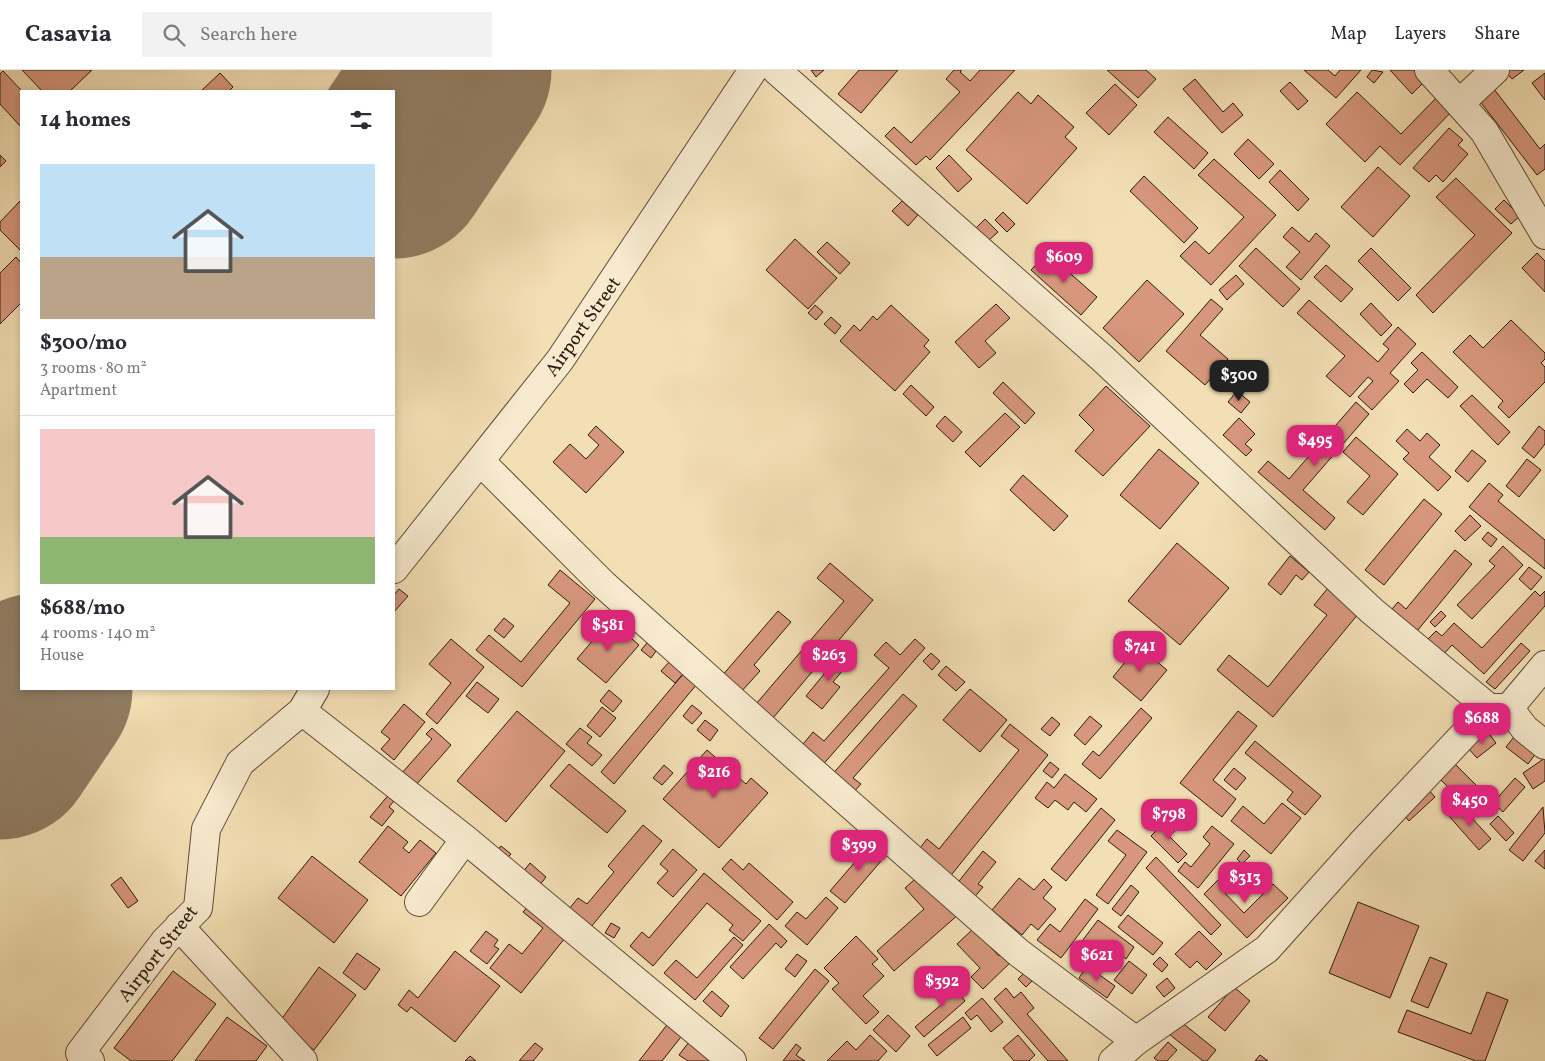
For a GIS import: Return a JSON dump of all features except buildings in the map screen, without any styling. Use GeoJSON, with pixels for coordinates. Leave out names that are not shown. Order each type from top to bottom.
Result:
{"type":"FeatureCollection","features":[{"type":"Feature","properties":{"kind":"street","name":"Airport Street"},"geometry":{"type":"LineString","coordinates":[[395,568],[560,360],[753,70]]}},
{"type":"Feature","properties":{"kind":"street"},"geometry":{"type":"LineString","coordinates":[[776,70],[1102,358],[1378,616],[1545,745]]}},
{"type":"Feature","properties":{"kind":"street"},"geometry":{"type":"LineString","coordinates":[[1429,70],[1484,131],[1545,235]]}},
{"type":"Feature","properties":{"kind":"street"},"geometry":{"type":"LineString","coordinates":[[1460,103],[1495,70]]}},
{"type":"Feature","properties":{"kind":"street"},"geometry":{"type":"LineString","coordinates":[[480,462],[603,584],[794,755],[1019,953],[1136,1041]]}},
{"type":"Feature","properties":{"kind":"street"},"geometry":{"type":"LineString","coordinates":[[1113,1061],[1136,1041],[1267,950],[1362,843],[1545,664]]}},
{"type":"Feature","properties":{"kind":"street","name":"Airport Street"},"geometry":{"type":"LineString","coordinates":[[90,1061],[80,1053],[165,941],[198,908],[206,829],[240,763],[308,700]]}},
{"type":"Feature","properties":{"kind":"street"},"geometry":{"type":"LineString","coordinates":[[308,700],[465,838],[732,1061]]}},
{"type":"Feature","properties":{"kind":"street"},"geometry":{"type":"LineString","coordinates":[[419,902],[465,838]]}},
{"type":"Feature","properties":{"kind":"street"},"geometry":{"type":"LineString","coordinates":[[180,926],[303,1061]]}},
{"type":"Feature","properties":{"kind":"runway"},"geometry":{"type":"LineString","coordinates":[[395,162],[456,70]]}},
{"type":"Feature","properties":{"kind":"runway"},"geometry":{"type":"LineString","coordinates":[[0,744],[36,690]]}}]}
